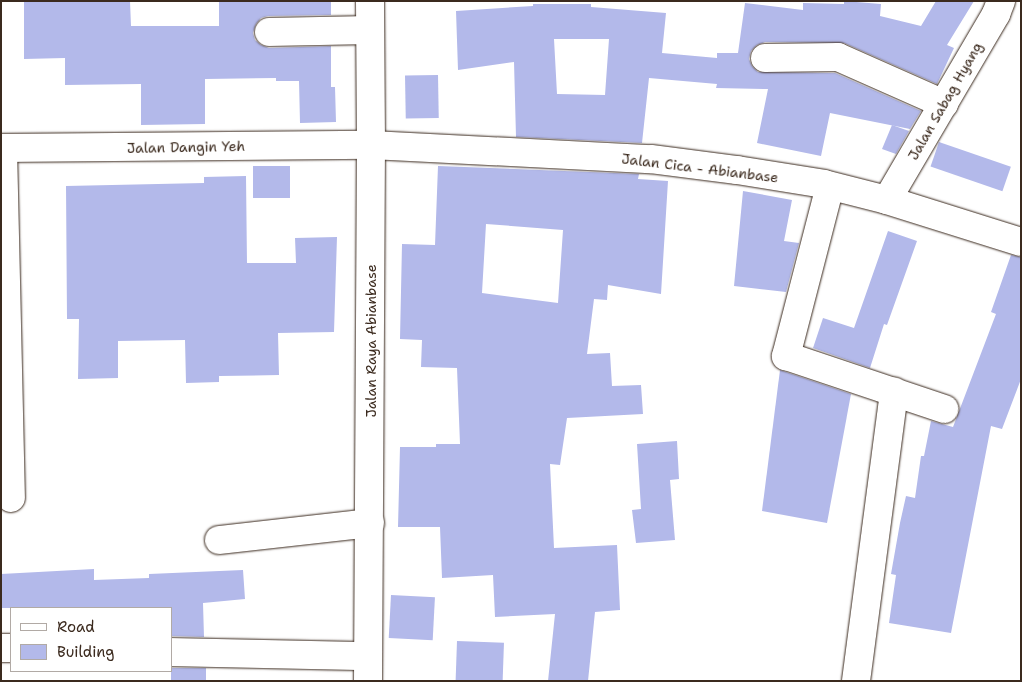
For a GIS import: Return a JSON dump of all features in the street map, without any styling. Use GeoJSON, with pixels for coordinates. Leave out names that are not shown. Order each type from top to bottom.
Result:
{"type":"FeatureCollection","features":[{"type":"Feature","properties":{"kind":"street","name":"Jalan Raya Abianbase"},"geometry":{"type":"LineString","coordinates":[[368,669],[370,523],[370,1]]}},
{"type":"Feature","properties":{"kind":"street","name":"Jalan Sabag Hyang"},"geometry":{"type":"LineString","coordinates":[[887,200],[996,14],[1001,1]]}},
{"type":"Feature","properties":{"kind":"street"},"geometry":{"type":"LineString","coordinates":[[269,32],[370,30]]}},
{"type":"Feature","properties":{"kind":"street"},"geometry":{"type":"LineString","coordinates":[[765,58],[838,57],[944,104]]}},
{"type":"Feature","properties":{"kind":"street","name":"Jalan Dangin Yeh"},"geometry":{"type":"LineString","coordinates":[[2,148],[371,144]]}},
{"type":"Feature","properties":{"kind":"street","name":"Jalan Cica - Abianbase"},"geometry":{"type":"LineString","coordinates":[[371,144],[651,159],[737,170],[830,186],[887,200],[1021,242]]}},
{"type":"Feature","properties":{"kind":"street"},"geometry":{"type":"LineString","coordinates":[[2,148],[11,498]]}},
{"type":"Feature","properties":{"kind":"street"},"geometry":{"type":"LineString","coordinates":[[830,186],[786,356],[944,409]]}},
{"type":"Feature","properties":{"kind":"street"},"geometry":{"type":"LineString","coordinates":[[856,681],[894,391]]}},
{"type":"Feature","properties":{"kind":"street"},"geometry":{"type":"LineString","coordinates":[[218,540],[370,523]]}},
{"type":"Feature","properties":{"kind":"street"},"geometry":{"type":"LineString","coordinates":[[172,652],[368,669]]}},
{"type":"Feature","properties":{"kind":"building"},"geometry":{"type":"Polygon","coordinates":[[[24,1],[130,1],[131,26],[219,26],[219,1],[331,1],[331,15],[268,16],[261,18],[256,24],[253,33],[255,40],[269,48],[331,46],[331,87],[335,87],[336,122],[300,123],[299,81],[276,81],[276,78],[205,79],[205,124],[141,125],[141,84],[65,85],[65,58],[24,59],[24,1]]]}},
{"type":"Feature","properties":{"kind":"building"},"geometry":{"type":"Polygon","coordinates":[[[844,1],[881,4],[880,16],[921,26],[936,1],[974,1],[947,45],[954,48],[937,84],[844,43],[765,42],[757,45],[751,51],[749,59],[752,66],[758,72],[835,73],[921,111],[910,129],[830,113],[821,156],[757,143],[768,89],[716,88],[717,84],[649,78],[642,143],[516,137],[514,62],[458,70],[456,11],[533,6],[533,4],[591,4],[591,7],[666,13],[662,53],[717,58],[717,53],[738,53],[745,3],[803,10],[803,3],[844,4],[844,1]],[[554,39],[557,94],[605,95],[609,39],[554,39]]]}},
{"type":"Feature","properties":{"kind":"building"},"geometry":{"type":"Polygon","coordinates":[[[438,75],[439,118],[406,119],[405,76],[438,75]]]}},
{"type":"Feature","properties":{"kind":"building"},"geometry":{"type":"Polygon","coordinates":[[[892,125],[909,131],[896,154],[882,149],[892,125]]]}},
{"type":"Feature","properties":{"kind":"building"},"geometry":{"type":"Polygon","coordinates":[[[939,142],[1011,167],[1002,191],[931,167],[939,142]]]}},
{"type":"Feature","properties":{"kind":"building"},"geometry":{"type":"Polygon","coordinates":[[[253,166],[290,166],[290,198],[253,198],[253,166]]]}},
{"type":"Feature","properties":{"kind":"building"},"geometry":{"type":"Polygon","coordinates":[[[438,166],[639,174],[638,179],[668,181],[661,294],[608,285],[607,300],[594,299],[587,354],[610,353],[612,386],[641,385],[643,414],[567,418],[560,465],[550,464],[554,548],[617,545],[620,610],[595,612],[588,681],[548,681],[555,614],[495,617],[493,575],[442,578],[440,527],[398,527],[400,447],[436,447],[436,444],[460,444],[457,368],[421,367],[422,340],[400,339],[402,244],[435,245],[438,166]],[[486,224],[482,293],[558,303],[563,230],[486,224]]]}},
{"type":"Feature","properties":{"kind":"building"},"geometry":{"type":"Polygon","coordinates":[[[246,176],[247,263],[296,263],[295,238],[337,237],[334,332],[278,333],[279,375],[219,376],[219,382],[186,383],[185,340],[118,341],[118,378],[78,379],[79,319],[67,319],[66,186],[204,183],[204,177],[246,176]]]}},
{"type":"Feature","properties":{"kind":"building"},"geometry":{"type":"Polygon","coordinates":[[[743,191],[792,200],[784,241],[799,243],[786,292],[734,286],[743,191]]]}},
{"type":"Feature","properties":{"kind":"building"},"geometry":{"type":"Polygon","coordinates":[[[888,231],[917,241],[887,325],[884,324],[870,368],[813,348],[823,318],[854,328],[888,231]]]}},
{"type":"Feature","properties":{"kind":"building"},"geometry":{"type":"Polygon","coordinates":[[[1011,255],[1021,257],[1021,379],[1002,429],[991,426],[951,633],[889,623],[896,575],[891,574],[906,496],[915,498],[921,456],[924,456],[931,421],[953,427],[996,314],[991,312],[1011,255]]]}},
{"type":"Feature","properties":{"kind":"building"},"geometry":{"type":"Polygon","coordinates":[[[780,370],[851,394],[827,523],[762,511],[780,370]]]}},
{"type":"Feature","properties":{"kind":"building"},"geometry":{"type":"Polygon","coordinates":[[[677,441],[679,479],[670,480],[675,540],[636,543],[632,510],[641,509],[637,444],[677,441]]]}},
{"type":"Feature","properties":{"kind":"building"},"geometry":{"type":"Polygon","coordinates":[[[94,569],[94,580],[149,578],[149,574],[243,570],[245,599],[203,603],[204,637],[172,636],[172,607],[1,608],[1,574],[94,569]]]}},
{"type":"Feature","properties":{"kind":"building"},"geometry":{"type":"Polygon","coordinates":[[[391,595],[435,597],[433,640],[389,638],[391,595]]]}},
{"type":"Feature","properties":{"kind":"building"},"geometry":{"type":"Polygon","coordinates":[[[457,641],[504,643],[503,681],[456,681],[457,641]]]}},
{"type":"Feature","properties":{"kind":"building"},"geometry":{"type":"Polygon","coordinates":[[[172,668],[206,668],[206,681],[171,681],[172,668]]]}}]}
